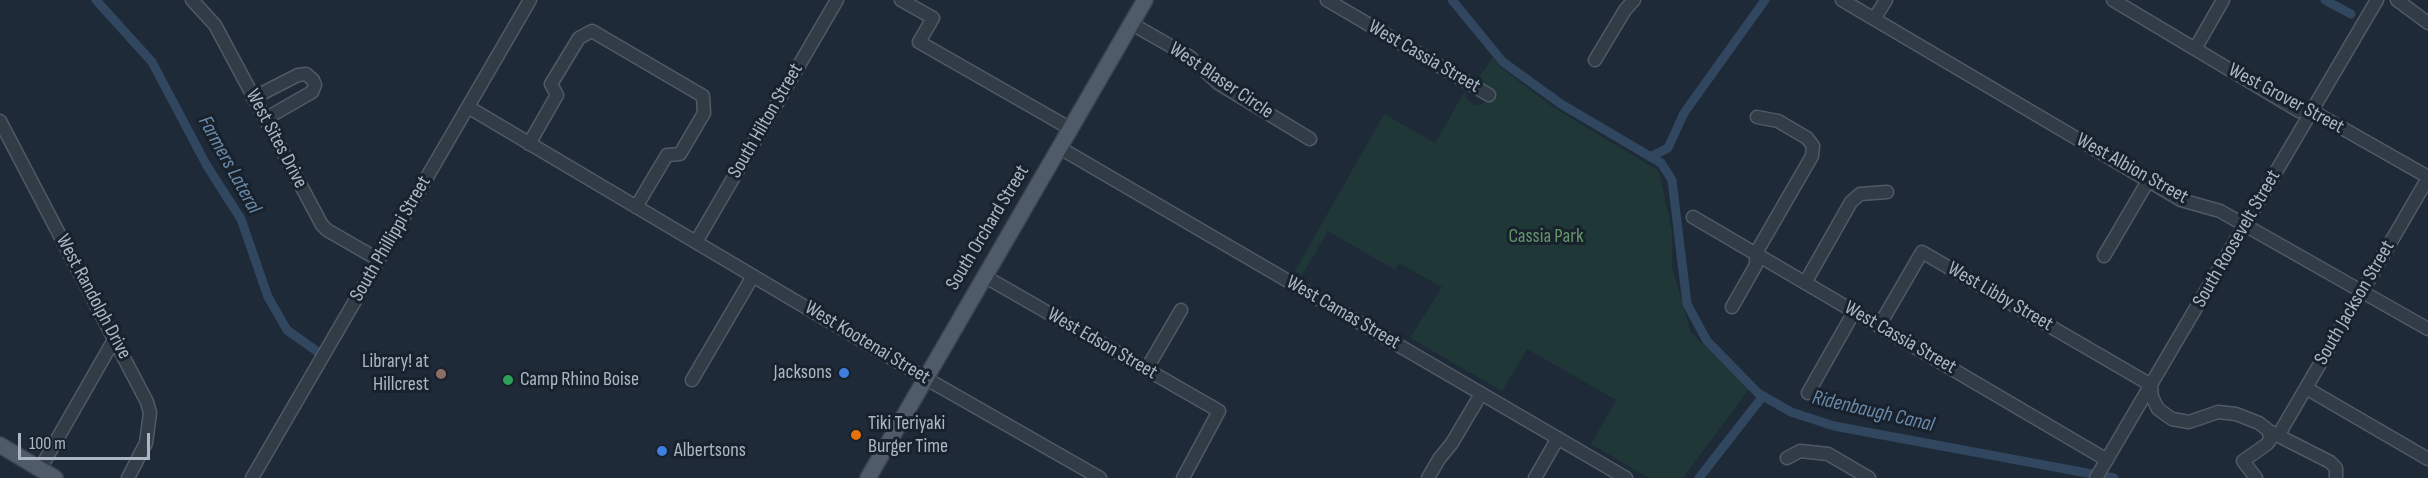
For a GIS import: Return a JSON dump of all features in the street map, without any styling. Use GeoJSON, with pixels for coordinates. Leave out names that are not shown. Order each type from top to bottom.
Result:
{"type":"FeatureCollection","features":[{"type":"Feature","properties":{"kind":"main road","name":"South Orchard Street"},"geometry":{"type":"LineString","coordinates":[[868,478],[1145,0]]}},
{"type":"Feature","properties":{"kind":"main road"},"geometry":{"type":"LineString","coordinates":[[0,445],[55,478]]}},
{"type":"Feature","properties":{"kind":"street","name":"West Sites Drive"},"geometry":{"type":"LineString","coordinates":[[192,0],[213,22],[324,228],[379,260]]}},
{"type":"Feature","properties":{"kind":"street","name":"South Phillippi Street"},"geometry":{"type":"LineString","coordinates":[[252,478],[530,0]]}},
{"type":"Feature","properties":{"kind":"street","name":"South Hilton Street"},"geometry":{"type":"LineString","coordinates":[[696,242],[837,0]]}},
{"type":"Feature","properties":{"kind":"street"},"geometry":{"type":"LineString","coordinates":[[901,0],[933,18],[919,42],[1071,129]]}},
{"type":"Feature","properties":{"kind":"street","name":"West Cassia Street"},"geometry":{"type":"LineString","coordinates":[[1328,0],[1489,95]]}},
{"type":"Feature","properties":{"kind":"street"},"geometry":{"type":"LineString","coordinates":[[1595,60],[1624,10],[1634,0]]}},
{"type":"Feature","properties":{"kind":"street","name":"West Albion Street"},"geometry":{"type":"LineString","coordinates":[[1842,0],[2181,200],[2220,211],[2245,224],[2428,329]]}},
{"type":"Feature","properties":{"kind":"street"},"geometry":{"type":"LineString","coordinates":[[1874,19],[1886,0]]}},
{"type":"Feature","properties":{"kind":"street","name":"West Grover Street"},"geometry":{"type":"LineString","coordinates":[[2113,0],[2299,111],[2312,111],[2428,178]]}},
{"type":"Feature","properties":{"kind":"street"},"geometry":{"type":"LineString","coordinates":[[2195,49],[2223,0]]}},
{"type":"Feature","properties":{"kind":"street","name":"South Roosevelt Street"},"geometry":{"type":"LineString","coordinates":[[2101,469],[2377,0]]}},
{"type":"Feature","properties":{"kind":"street"},"geometry":{"type":"LineString","coordinates":[[2397,0],[2428,23]]}},
{"type":"Feature","properties":{"kind":"street","name":"West Blaser Circle"},"geometry":{"type":"LineString","coordinates":[[1131,24],[1190,57],[1218,83],[1310,139]]}},
{"type":"Feature","properties":{"kind":"street"},"geometry":{"type":"LineString","coordinates":[[529,144],[557,95],[551,84],[579,38],[592,31],[702,96],[704,113],[680,154],[667,155],[636,207]]}},
{"type":"Feature","properties":{"kind":"street"},"geometry":{"type":"LineString","coordinates":[[254,98],[298,75],[306,74],[313,80],[315,85],[312,92],[265,119]]}},
{"type":"Feature","properties":{"kind":"street","name":"West Kootenai Street"},"geometry":{"type":"LineString","coordinates":[[468,107],[925,378],[1100,478]]}},
{"type":"Feature","properties":{"kind":"street"},"geometry":{"type":"LineString","coordinates":[[1732,307],[1756,265],[1756,253],[1812,156],[1813,146],[1807,138],[1778,121],[1757,117]]}},
{"type":"Feature","properties":{"kind":"street","name":"West Randolph Drive"},"geometry":{"type":"LineString","coordinates":[[0,121],[147,402],[150,413],[146,443],[128,478]]}},
{"type":"Feature","properties":{"kind":"street","name":"West Camas Street"},"geometry":{"type":"LineString","coordinates":[[1060,148],[1626,478]]}},
{"type":"Feature","properties":{"kind":"street","name":"South Jackson Street"},"geometry":{"type":"LineString","coordinates":[[2256,478],[2243,461],[2270,440],[2306,388],[2428,178]]}},
{"type":"Feature","properties":{"kind":"street"},"geometry":{"type":"LineString","coordinates":[[2104,256],[2148,181]]}},
{"type":"Feature","properties":{"kind":"street"},"geometry":{"type":"LineString","coordinates":[[1805,283],[1851,202],[1860,194],[1887,192]]}},
{"type":"Feature","properties":{"kind":"street","name":"West Cassia Street"},"geometry":{"type":"LineString","coordinates":[[1693,217],[1879,326],[2101,469]]}},
{"type":"Feature","properties":{"kind":"street","name":"West Libby Street"},"geometry":{"type":"LineString","coordinates":[[1879,326],[1922,252],[2151,385]]}},
{"type":"Feature","properties":{"kind":"street"},"geometry":{"type":"LineString","coordinates":[[692,380],[753,276]]}},
{"type":"Feature","properties":{"kind":"street","name":"West Edson Street"},"geometry":{"type":"LineString","coordinates":[[984,276],[1219,411],[1183,478]]}},
{"type":"Feature","properties":{"kind":"street"},"geometry":{"type":"LineString","coordinates":[[1146,369],[1180,310]]}},
{"type":"Feature","properties":{"kind":"street"},"geometry":{"type":"LineString","coordinates":[[1808,393],[1854,312]]}},
{"type":"Feature","properties":{"kind":"street"},"geometry":{"type":"LineString","coordinates":[[40,469],[115,338]]}},
{"type":"Feature","properties":{"kind":"street"},"geometry":{"type":"LineString","coordinates":[[2151,385],[2152,397],[2158,409],[2172,419],[2189,422],[2207,414],[2227,412],[2259,423],[2276,430],[2330,462],[2336,468],[2336,478]]}},
{"type":"Feature","properties":{"kind":"street"},"geometry":{"type":"LineString","coordinates":[[2306,388],[2428,459]]}},
{"type":"Feature","properties":{"kind":"street"},"geometry":{"type":"LineString","coordinates":[[1428,478],[1481,394]]}},
{"type":"Feature","properties":{"kind":"street"},"geometry":{"type":"LineString","coordinates":[[1535,478],[1558,438]]}},
{"type":"Feature","properties":{"kind":"street"},"geometry":{"type":"LineString","coordinates":[[1787,458],[1800,451],[1828,454],[1869,478]]}},
{"type":"Feature","properties":{"kind":"green space","name":"Cassia Park"},"geometry":{"type":"Polygon","coordinates":[[[1493,57],[1500,67],[1556,109],[1659,171],[1672,231],[1672,267],[1691,333],[1749,389],[1683,478],[1649,478],[1591,444],[1616,400],[1527,349],[1502,391],[1410,338],[1442,287],[1399,263],[1395,270],[1328,231],[1302,275],[1295,271],[1384,114],[1435,143],[1465,91],[1466,98],[1475,105],[1482,104],[1488,99],[1487,87],[1478,79],[1493,57]]]}},
{"type":"Feature","properties":{"kind":"waterway","name":"Farmers Lateral"},"geometry":{"type":"LineString","coordinates":[[96,0],[152,62],[207,166],[241,219],[268,297],[287,330],[318,352]]}},
{"type":"Feature","properties":{"kind":"waterway","name":"Ridenbaugh Canal"},"geometry":{"type":"LineString","coordinates":[[1452,0],[1503,62],[1561,104],[1661,163],[1672,180],[1687,304],[1707,341],[1758,393],[1791,412],[1834,426],[2114,478]]}},
{"type":"Feature","properties":{"kind":"waterway"},"geometry":{"type":"LineString","coordinates":[[1650,157],[1668,148],[1684,113],[1765,0]]}},
{"type":"Feature","properties":{"kind":"waterway"},"geometry":{"type":"LineString","coordinates":[[2325,0],[2351,14]]}},
{"type":"Feature","properties":{"kind":"waterway","name":"Farmers Lateral"},"geometry":{"type":"LineString","coordinates":[[1699,478],[1763,396]]}},
{"type":"Feature","properties":{"kind":"place","name":"Jacksons"},"geometry":{"type":"Point","coordinates":[844,373]}},
{"type":"Feature","properties":{"kind":"place","name":"Library! at Hillcrest"},"geometry":{"type":"Point","coordinates":[441,374]}},
{"type":"Feature","properties":{"kind":"place","name":"Camp Rhino Boise"},"geometry":{"type":"Point","coordinates":[508,380]}},
{"type":"Feature","properties":{"kind":"place","name":"Tiki Teriyaki Burger Time"},"geometry":{"type":"Point","coordinates":[856,435]}},
{"type":"Feature","properties":{"kind":"place","name":"Albertsons"},"geometry":{"type":"Point","coordinates":[662,451]}}]}
